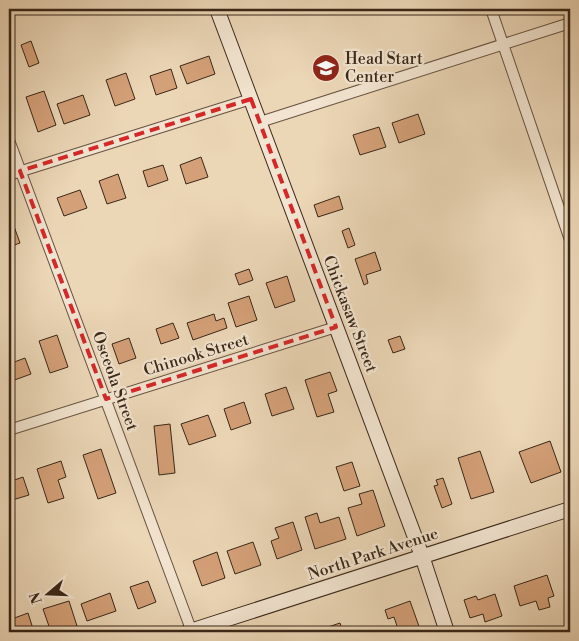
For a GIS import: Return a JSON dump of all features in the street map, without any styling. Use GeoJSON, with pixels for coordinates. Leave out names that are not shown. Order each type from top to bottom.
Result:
{"type":"FeatureCollection","features":[{"type":"Feature","properties":{"kind":"street","name":"Chickasaw Street"},"geometry":{"type":"LineString","coordinates":[[217,9],[422,556],[447,632]]}},
{"type":"Feature","properties":{"kind":"street"},"geometry":{"type":"LineString","coordinates":[[491,9],[570,240]]}},
{"type":"Feature","properties":{"kind":"street"},"geometry":{"type":"LineString","coordinates":[[260,122],[570,23]]}},
{"type":"Feature","properties":{"kind":"street"},"geometry":{"type":"LineString","coordinates":[[9,175],[251,99]]}},
{"type":"Feature","properties":{"kind":"street","name":"Osceola Street"},"geometry":{"type":"LineString","coordinates":[[9,140],[106,399],[190,632]]}},
{"type":"Feature","properties":{"kind":"street","name":"Chinook Street"},"geometry":{"type":"LineString","coordinates":[[9,430],[336,327]]}},
{"type":"Feature","properties":{"kind":"street","name":"North Park Avenue"},"geometry":{"type":"LineString","coordinates":[[190,632],[570,509]]}},
{"type":"Feature","properties":{"kind":"highlighted area"},"geometry":{"type":"Polygon","coordinates":[[[251,99],[336,327],[106,399],[20,171],[251,99]]]}},
{"type":"Feature","properties":{"kind":"building"},"geometry":{"type":"Polygon","coordinates":[[[31,41],[39,63],[29,67],[21,45],[31,41]]]}},
{"type":"Feature","properties":{"kind":"building"},"geometry":{"type":"Polygon","coordinates":[[[209,56],[215,74],[187,84],[180,66],[209,56]]]}},
{"type":"Feature","properties":{"kind":"building"},"geometry":{"type":"Polygon","coordinates":[[[171,69],[177,88],[156,95],[150,76],[171,69]]]}},
{"type":"Feature","properties":{"kind":"building"},"geometry":{"type":"Polygon","coordinates":[[[126,73],[135,99],[115,106],[106,80],[126,73]]]}},
{"type":"Feature","properties":{"kind":"building"},"geometry":{"type":"Polygon","coordinates":[[[44,91],[56,125],[38,132],[26,97],[44,91]]]}},
{"type":"Feature","properties":{"kind":"building"},"geometry":{"type":"Polygon","coordinates":[[[83,95],[90,115],[64,124],[57,104],[83,95]]]}},
{"type":"Feature","properties":{"kind":"building"},"geometry":{"type":"Polygon","coordinates":[[[418,114],[425,134],[399,143],[392,123],[418,114]]]}},
{"type":"Feature","properties":{"kind":"building"},"geometry":{"type":"Polygon","coordinates":[[[379,127],[386,147],[360,155],[353,135],[379,127]]]}},
{"type":"Feature","properties":{"kind":"building"},"geometry":{"type":"Polygon","coordinates":[[[201,157],[208,177],[186,184],[180,165],[201,157]]]}},
{"type":"Feature","properties":{"kind":"building"},"geometry":{"type":"Polygon","coordinates":[[[163,165],[168,180],[148,187],[143,171],[163,165]]]}},
{"type":"Feature","properties":{"kind":"building"},"geometry":{"type":"Polygon","coordinates":[[[118,174],[126,198],[107,204],[99,181],[118,174]]]}},
{"type":"Feature","properties":{"kind":"building"},"geometry":{"type":"Polygon","coordinates":[[[80,190],[87,208],[64,216],[57,198],[80,190]]]}},
{"type":"Feature","properties":{"kind":"building"},"geometry":{"type":"Polygon","coordinates":[[[339,196],[343,209],[318,217],[314,205],[339,196]]]}},
{"type":"Feature","properties":{"kind":"building"},"geometry":{"type":"Polygon","coordinates":[[[11,218],[20,243],[9,247],[9,219],[11,218]]]}},
{"type":"Feature","properties":{"kind":"building"},"geometry":{"type":"Polygon","coordinates":[[[349,228],[355,245],[348,248],[342,231],[349,228]]]}},
{"type":"Feature","properties":{"kind":"building"},"geometry":{"type":"Polygon","coordinates":[[[375,252],[381,270],[366,275],[368,283],[364,285],[355,259],[375,252]]]}},
{"type":"Feature","properties":{"kind":"building"},"geometry":{"type":"Polygon","coordinates":[[[249,269],[253,280],[239,285],[235,274],[249,269]]]}},
{"type":"Feature","properties":{"kind":"building"},"geometry":{"type":"Polygon","coordinates":[[[287,276],[295,301],[275,308],[266,283],[287,276]]]}},
{"type":"Feature","properties":{"kind":"building"},"geometry":{"type":"Polygon","coordinates":[[[249,296],[257,320],[236,327],[228,303],[249,296]]]}},
{"type":"Feature","properties":{"kind":"building"},"geometry":{"type":"Polygon","coordinates":[[[214,314],[216,321],[224,318],[227,328],[193,340],[187,323],[214,314]]]}},
{"type":"Feature","properties":{"kind":"building"},"geometry":{"type":"Polygon","coordinates":[[[173,323],[179,338],[161,344],[156,329],[173,323]]]}},
{"type":"Feature","properties":{"kind":"building"},"geometry":{"type":"Polygon","coordinates":[[[57,335],[68,367],[50,373],[39,341],[57,335]]]}},
{"type":"Feature","properties":{"kind":"building"},"geometry":{"type":"Polygon","coordinates":[[[400,336],[405,349],[393,353],[388,340],[400,336]]]}},
{"type":"Feature","properties":{"kind":"building"},"geometry":{"type":"Polygon","coordinates":[[[129,338],[136,358],[119,364],[112,344],[129,338]]]}},
{"type":"Feature","properties":{"kind":"building"},"geometry":{"type":"Polygon","coordinates":[[[25,358],[31,374],[9,382],[9,364],[25,358]]]}},
{"type":"Feature","properties":{"kind":"building"},"geometry":{"type":"Polygon","coordinates":[[[330,372],[337,391],[328,394],[334,412],[317,417],[305,380],[330,372]]]}},
{"type":"Feature","properties":{"kind":"building"},"geometry":{"type":"Polygon","coordinates":[[[286,387],[294,409],[272,416],[265,394],[286,387]]]}},
{"type":"Feature","properties":{"kind":"building"},"geometry":{"type":"Polygon","coordinates":[[[244,402],[251,423],[231,430],[224,409],[244,402]]]}},
{"type":"Feature","properties":{"kind":"building"},"geometry":{"type":"Polygon","coordinates":[[[208,415],[216,436],[189,445],[181,424],[208,415]]]}},
{"type":"Feature","properties":{"kind":"building"},"geometry":{"type":"Polygon","coordinates":[[[170,424],[175,473],[159,475],[154,426],[170,424]]]}},
{"type":"Feature","properties":{"kind":"building"},"geometry":{"type":"Polygon","coordinates":[[[550,441],[561,472],[531,483],[519,452],[550,441]]]}},
{"type":"Feature","properties":{"kind":"building"},"geometry":{"type":"Polygon","coordinates":[[[101,449],[116,493],[98,499],[83,455],[101,449]]]}},
{"type":"Feature","properties":{"kind":"building"},"geometry":{"type":"Polygon","coordinates":[[[480,451],[494,492],[471,499],[458,458],[480,451]]]}},
{"type":"Feature","properties":{"kind":"building"},"geometry":{"type":"Polygon","coordinates":[[[61,461],[66,477],[58,480],[64,498],[48,503],[37,469],[61,461]]]}},
{"type":"Feature","properties":{"kind":"building"},"geometry":{"type":"Polygon","coordinates":[[[352,462],[360,486],[344,491],[336,467],[352,462]]]}},
{"type":"Feature","properties":{"kind":"building"},"geometry":{"type":"Polygon","coordinates":[[[23,477],[29,495],[9,501],[9,482],[23,477]]]}},
{"type":"Feature","properties":{"kind":"building"},"geometry":{"type":"Polygon","coordinates":[[[443,478],[452,504],[442,508],[434,486],[438,485],[436,480],[443,478]]]}},
{"type":"Feature","properties":{"kind":"building"},"geometry":{"type":"Polygon","coordinates":[[[373,490],[385,526],[357,536],[348,508],[362,504],[359,494],[373,490]]]}},
{"type":"Feature","properties":{"kind":"building"},"geometry":{"type":"Polygon","coordinates":[[[317,513],[320,523],[339,517],[346,539],[315,549],[305,517],[317,513]]]}},
{"type":"Feature","properties":{"kind":"building"},"geometry":{"type":"Polygon","coordinates":[[[293,522],[302,550],[277,559],[271,541],[279,538],[275,528],[293,522]]]}},
{"type":"Feature","properties":{"kind":"building"},"geometry":{"type":"Polygon","coordinates":[[[253,542],[261,565],[235,574],[227,551],[253,542]]]}},
{"type":"Feature","properties":{"kind":"building"},"geometry":{"type":"Polygon","coordinates":[[[217,552],[225,578],[202,586],[193,561],[217,552]]]}},
{"type":"Feature","properties":{"kind":"building"},"geometry":{"type":"Polygon","coordinates":[[[547,575],[554,596],[548,598],[550,607],[539,610],[536,601],[520,606],[514,586],[547,575]]]}},
{"type":"Feature","properties":{"kind":"building"},"geometry":{"type":"Polygon","coordinates":[[[148,581],[156,602],[138,609],[130,587],[148,581]]]}},
{"type":"Feature","properties":{"kind":"building"},"geometry":{"type":"Polygon","coordinates":[[[110,593],[116,611],[87,621],[81,604],[110,593]]]}},
{"type":"Feature","properties":{"kind":"building"},"geometry":{"type":"Polygon","coordinates":[[[495,594],[502,616],[485,622],[483,614],[470,618],[464,600],[476,596],[478,600],[495,594]]]}},
{"type":"Feature","properties":{"kind":"building"},"geometry":{"type":"Polygon","coordinates":[[[69,601],[77,626],[60,632],[51,632],[43,609],[69,601]]]}},
{"type":"Feature","properties":{"kind":"building"},"geometry":{"type":"Polygon","coordinates":[[[410,601],[421,632],[399,632],[394,617],[388,619],[385,610],[410,601]]]}},
{"type":"Feature","properties":{"kind":"building"},"geometry":{"type":"Polygon","coordinates":[[[28,613],[34,632],[9,632],[9,620],[28,613]]]}},
{"type":"Feature","properties":{"kind":"building"},"geometry":{"type":"Polygon","coordinates":[[[340,623],[343,632],[313,632],[340,623]]]}},
{"type":"Feature","properties":{"kind":"place","name":"Head Start Center"},"geometry":{"type":"Point","coordinates":[326,68]}}]}
